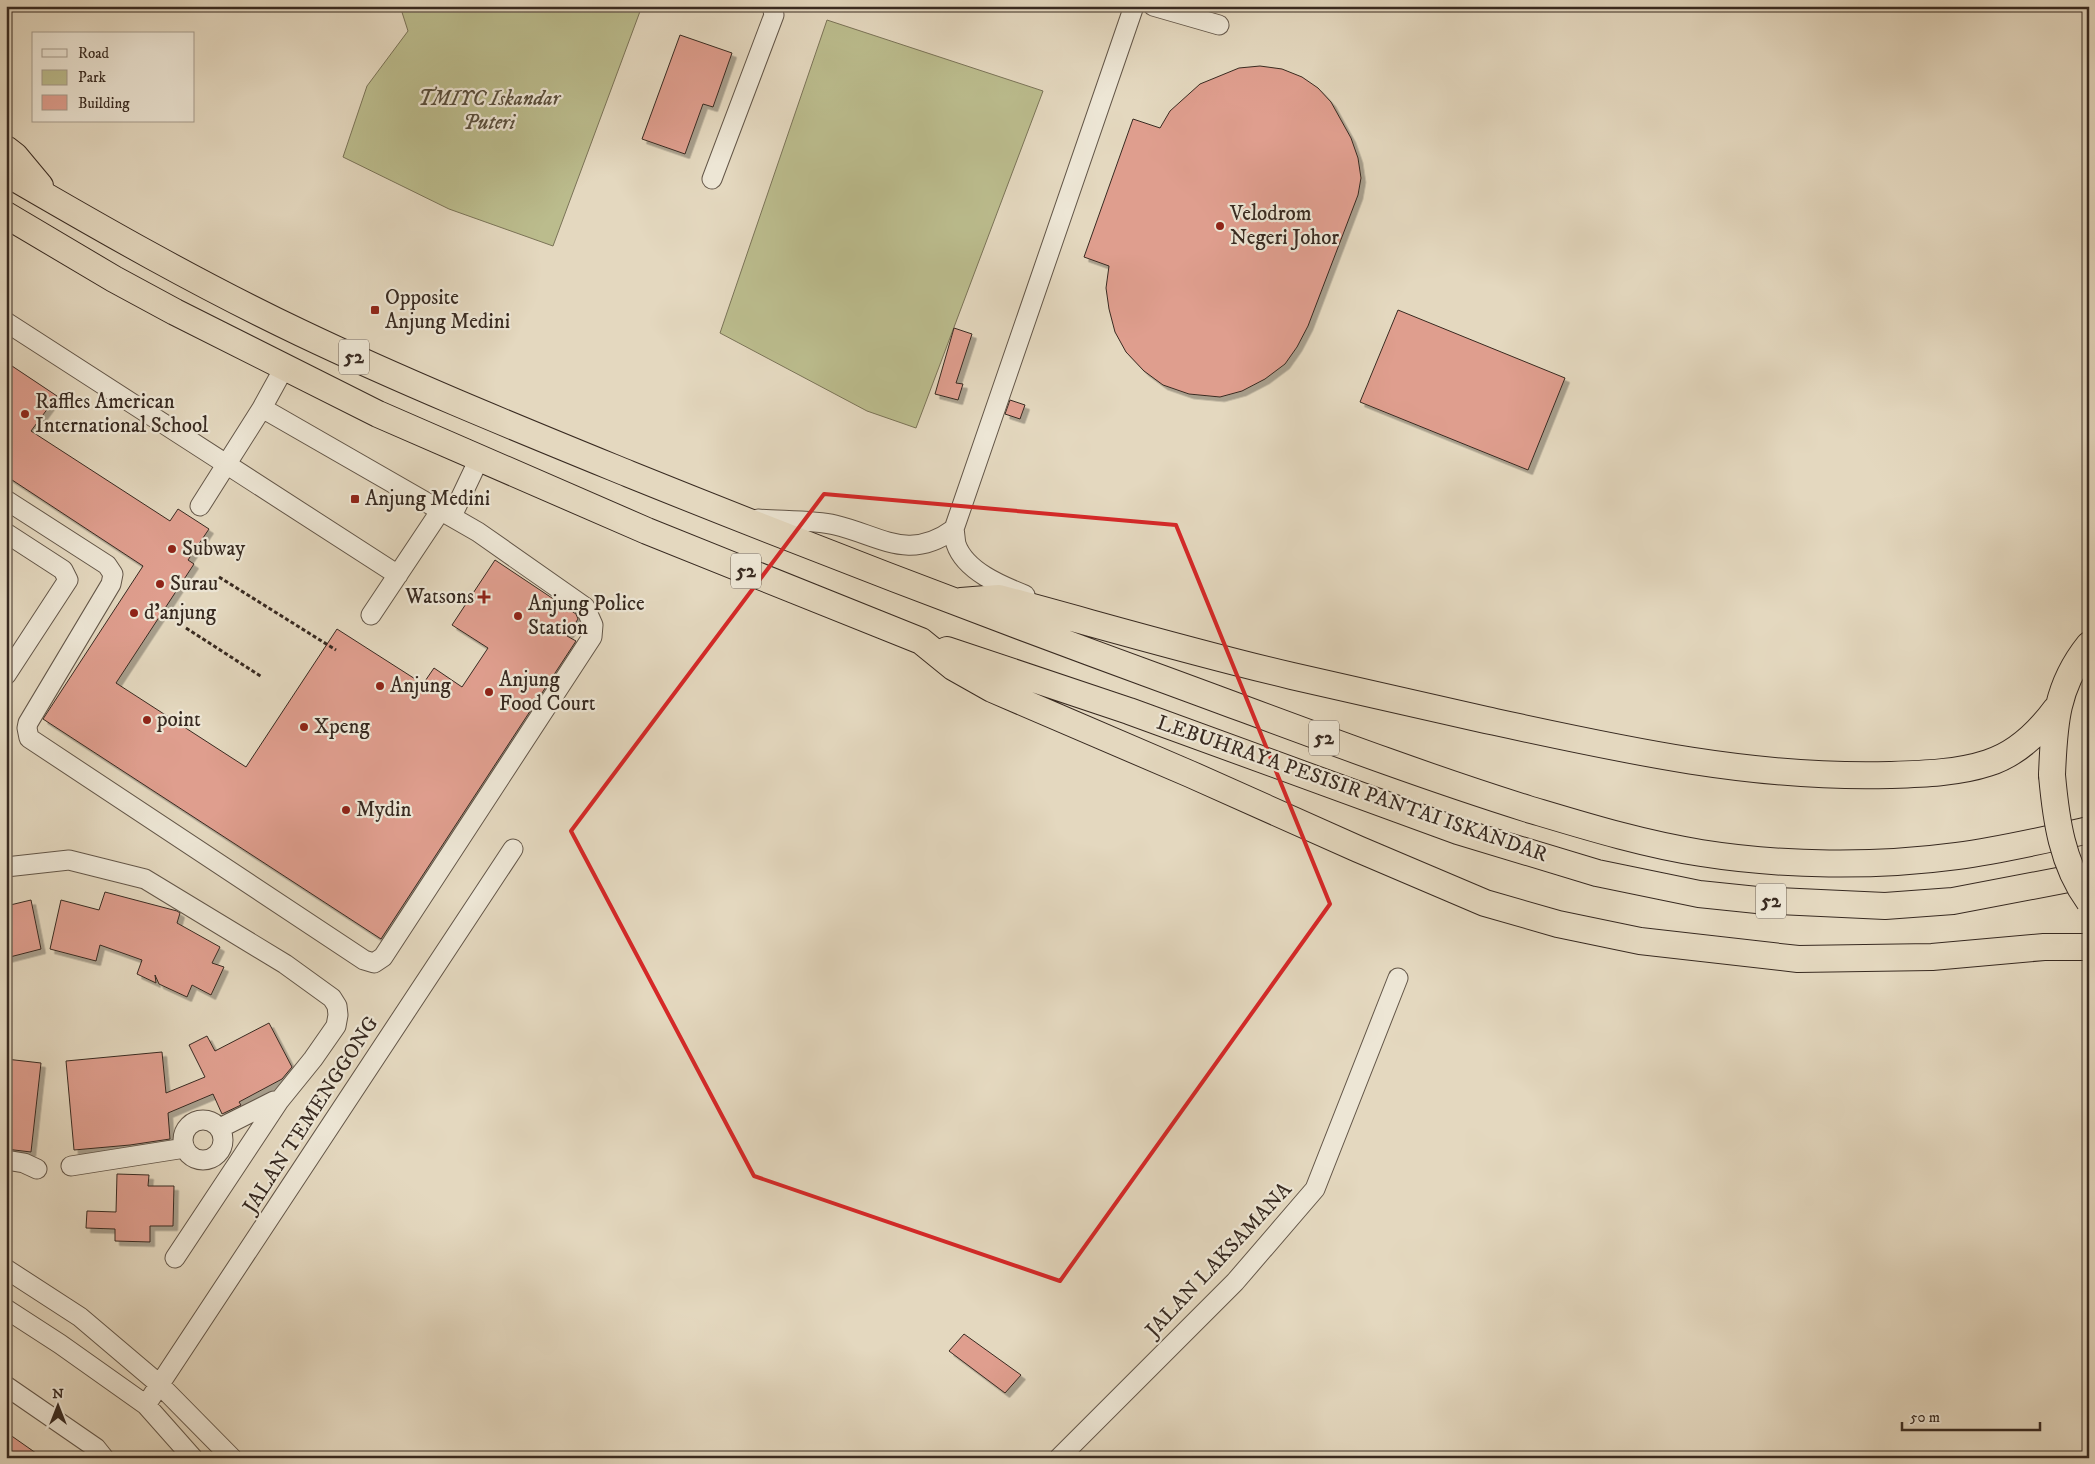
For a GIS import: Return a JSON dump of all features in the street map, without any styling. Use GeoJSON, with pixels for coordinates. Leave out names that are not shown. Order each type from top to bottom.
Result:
{"type":"FeatureCollection","features":[{"type":"Feature","properties":{"kind":"highway"},"geometry":{"type":"LineString","coordinates":[[6,149],[15,156],[35,179],[47,197]]}},
{"type":"Feature","properties":{"kind":"highway","name":"52"},"geometry":{"type":"LineString","coordinates":[[6,173],[208,286],[302,334],[494,418],[738,518],[952,602]]}},
{"type":"Feature","properties":{"kind":"highway","name":"52"},"geometry":{"type":"LineString","coordinates":[[6,215],[144,296],[378,414],[647,531],[921,641]]}},
{"type":"Feature","properties":{"kind":"highway"},"geometry":{"type":"LineString","coordinates":[[6,234],[29,242],[57,245]]}},
{"type":"Feature","properties":{"kind":"highway"},"geometry":{"type":"LineString","coordinates":[[952,602],[998,598],[1309,680],[1589,743],[1664,757],[1745,768],[1858,776],[1960,769],[1990,763],[2012,751],[2029,740],[2042,728],[2056,709]]}},
{"type":"Feature","properties":{"kind":"highway","name":"LEBUHRAYA PESISIR PANTAI ISKANDAR"},"geometry":{"type":"LineString","coordinates":[[952,602],[1463,788],[1582,825],[1702,853],[1768,861],[1888,861],[1963,855],[2025,845],[2089,830]]}},
{"type":"Feature","properties":{"kind":"highway"},"geometry":{"type":"LineString","coordinates":[[921,641],[953,668],[992,689],[1190,774],[1358,850],[1486,903],[1558,924],[1640,941],[1798,959],[1932,956],[2044,947],[2089,947]]}},
{"type":"Feature","properties":{"kind":"highway","name":"LEBUHRAYA PESISIR PANTAI ISKANDAR"},"geometry":{"type":"LineString","coordinates":[[921,641],[1129,711],[1458,831],[1597,873],[1699,894],[1757,900],[1885,906],[1954,901],[2089,875]]}},
{"type":"Feature","properties":{"kind":"highway"},"geometry":{"type":"LineString","coordinates":[[2089,645],[2065,682],[2056,709],[2052,774],[2056,813],[2063,848],[2071,871],[2089,901]]}},
{"type":"Feature","properties":{"kind":"street"},"geometry":{"type":"LineString","coordinates":[[712,179],[774,15],[772,6]]}},
{"type":"Feature","properties":{"kind":"street"},"geometry":{"type":"LineString","coordinates":[[1050,612],[1036,600],[1001,585],[982,574],[962,555],[956,545],[954,528],[1134,6]]}},
{"type":"Feature","properties":{"kind":"street"},"geometry":{"type":"LineString","coordinates":[[1153,6],[1219,25]]}},
{"type":"Feature","properties":{"kind":"street"},"geometry":{"type":"LineString","coordinates":[[6,322],[398,575]]}},
{"type":"Feature","properties":{"kind":"street"},"geometry":{"type":"LineString","coordinates":[[200,506],[262,408],[284,368]]}},
{"type":"Feature","properties":{"kind":"street"},"geometry":{"type":"LineString","coordinates":[[6,500],[108,565],[113,574],[111,584],[28,723],[26,728],[29,738],[369,963],[374,963],[383,957],[592,637],[592,625],[585,607],[478,532],[262,408]]}},
{"type":"Feature","properties":{"kind":"street"},"geometry":{"type":"LineString","coordinates":[[371,615],[398,575],[446,513],[479,459]]}},
{"type":"Feature","properties":{"kind":"street"},"geometry":{"type":"LineString","coordinates":[[738,518],[833,524],[894,544],[911,546],[939,540],[954,528]]}},
{"type":"Feature","properties":{"kind":"street"},"geometry":{"type":"LineString","coordinates":[[6,533],[63,570],[68,580],[6,676]]}},
{"type":"Feature","properties":{"kind":"street","name":"JALAN TEMENGGONG"},"geometry":{"type":"LineString","coordinates":[[146,1405],[513,849]]}},
{"type":"Feature","properties":{"kind":"street"},"geometry":{"type":"LineString","coordinates":[[6,867],[69,860],[145,879],[285,964],[332,998],[337,1006],[336,1026],[313,1059],[279,1101],[175,1258]]}},
{"type":"Feature","properties":{"kind":"street","name":"JALAN LAKSAMANA"},"geometry":{"type":"LineString","coordinates":[[1059,1458],[1236,1282],[1315,1189],[1398,978]]}},
{"type":"Feature","properties":{"kind":"street"},"geometry":{"type":"LineString","coordinates":[[220,1128],[274,1101],[279,1101]]}},
{"type":"Feature","properties":{"kind":"street"},"geometry":{"type":"LineString","coordinates":[[209,1120],[220,1128],[222,1147],[214,1157],[201,1160],[194,1158],[185,1148],[183,1135],[190,1124],[196,1121],[209,1120]]}},
{"type":"Feature","properties":{"kind":"street"},"geometry":{"type":"LineString","coordinates":[[71,1166],[185,1148]]}},
{"type":"Feature","properties":{"kind":"street"},"geometry":{"type":"LineString","coordinates":[[214,1157],[231,1173]]}},
{"type":"Feature","properties":{"kind":"street"},"geometry":{"type":"LineString","coordinates":[[6,1160],[24,1163],[37,1169]]}},
{"type":"Feature","properties":{"kind":"street"},"geometry":{"type":"LineString","coordinates":[[6,1269],[80,1317],[159,1384],[232,1458]]}},
{"type":"Feature","properties":{"kind":"street"},"geometry":{"type":"LineString","coordinates":[[6,1309],[60,1344],[146,1405],[193,1458]]}},
{"type":"Feature","properties":{"kind":"street"},"geometry":{"type":"LineString","coordinates":[[6,1386],[96,1455]]}},
{"type":"Feature","properties":{"kind":"path"},"geometry":{"type":"LineString","coordinates":[[219,577],[336,650]]}},
{"type":"Feature","properties":{"kind":"path"},"geometry":{"type":"LineString","coordinates":[[186,628],[262,677]]}},
{"type":"Feature","properties":{"kind":"highlighted area"},"geometry":{"type":"Polygon","coordinates":[[[824,494],[1176,525],[1330,904],[1060,1281],[754,1176],[571,831],[824,494]]]}},
{"type":"Feature","properties":{"kind":"green space","name":"TMIYC Iskandar Puteri"},"geometry":{"type":"Polygon","coordinates":[[[400,6],[642,6],[553,246],[449,209],[343,157],[367,86],[408,31],[400,6]]]}},
{"type":"Feature","properties":{"kind":"green space"},"geometry":{"type":"Polygon","coordinates":[[[827,20],[1043,91],[916,428],[867,411],[720,333],[827,20]]]}},
{"type":"Feature","properties":{"kind":"building"},"geometry":{"type":"Polygon","coordinates":[[[680,35],[732,53],[713,107],[703,104],[685,154],[642,139],[680,35]]]}},
{"type":"Feature","properties":{"kind":"building","name":"Velodrom Negeri Johor"},"geometry":{"type":"Polygon","coordinates":[[[1260,66],[1282,69],[1302,77],[1318,88],[1331,102],[1351,138],[1358,158],[1361,178],[1358,195],[1308,326],[1285,364],[1265,379],[1242,391],[1220,397],[1189,394],[1163,385],[1144,371],[1126,352],[1115,332],[1109,309],[1106,288],[1109,266],[1084,257],[1133,119],[1160,128],[1170,111],[1200,84],[1239,68],[1260,66]]]}},
{"type":"Feature","properties":{"kind":"building"},"geometry":{"type":"Polygon","coordinates":[[[1398,310],[1565,378],[1528,470],[1360,402],[1398,310]]]}},
{"type":"Feature","properties":{"kind":"building"},"geometry":{"type":"Polygon","coordinates":[[[954,328],[972,334],[956,383],[963,384],[958,400],[935,394],[954,328]]]}},
{"type":"Feature","properties":{"kind":"building","name":"Anjung"},"geometry":{"type":"Polygon","coordinates":[[[6,362],[57,396],[31,431],[170,521],[178,509],[209,529],[188,560],[194,564],[116,683],[246,767],[337,629],[423,684],[434,668],[462,687],[488,648],[452,625],[495,560],[576,614],[578,619],[567,636],[576,641],[381,939],[43,719],[143,566],[6,476],[6,362]]]}},
{"type":"Feature","properties":{"kind":"building"},"geometry":{"type":"Polygon","coordinates":[[[1010,400],[1025,405],[1020,419],[1005,414],[1010,400]]]}},
{"type":"Feature","properties":{"kind":"building"},"geometry":{"type":"Polygon","coordinates":[[[105,892],[177,911],[180,913],[177,923],[220,947],[212,963],[224,967],[211,995],[192,985],[187,997],[159,984],[155,975],[156,983],[137,974],[142,960],[100,945],[96,961],[50,949],[61,900],[99,910],[105,892]]]}},
{"type":"Feature","properties":{"kind":"building"},"geometry":{"type":"Polygon","coordinates":[[[31,900],[41,949],[6,958],[6,906],[31,900]]]}},
{"type":"Feature","properties":{"kind":"building"},"geometry":{"type":"Polygon","coordinates":[[[269,1023],[292,1067],[282,1079],[239,1102],[241,1105],[222,1114],[213,1094],[168,1113],[170,1139],[74,1150],[66,1061],[162,1052],[166,1093],[205,1077],[189,1045],[207,1036],[215,1051],[269,1023]]]}},
{"type":"Feature","properties":{"kind":"building"},"geometry":{"type":"Polygon","coordinates":[[[6,1059],[41,1063],[31,1152],[6,1149],[6,1059]]]}},
{"type":"Feature","properties":{"kind":"building"},"geometry":{"type":"Polygon","coordinates":[[[117,1174],[149,1175],[148,1186],[174,1186],[173,1226],[150,1226],[150,1242],[115,1241],[115,1229],[86,1228],[87,1211],[116,1212],[117,1174]]]}},
{"type":"Feature","properties":{"kind":"building"},"geometry":{"type":"Polygon","coordinates":[[[964,1334],[1021,1375],[1005,1393],[949,1351],[964,1334]]]}},
{"type":"Feature","properties":{"kind":"building"},"geometry":{"type":"Polygon","coordinates":[[[6,1432],[43,1458],[6,1458],[6,1432]]]}},
{"type":"Feature","properties":{"kind":"place","name":"Velodrom Negeri Johor"},"geometry":{"type":"Point","coordinates":[1220,226]}},
{"type":"Feature","properties":{"kind":"place","name":"Opposite Anjung Medini"},"geometry":{"type":"Point","coordinates":[375,310]}},
{"type":"Feature","properties":{"kind":"place","name":"Raffles American International School"},"geometry":{"type":"Point","coordinates":[25,414]}},
{"type":"Feature","properties":{"kind":"place","name":"Anjung Medini"},"geometry":{"type":"Point","coordinates":[355,499]}},
{"type":"Feature","properties":{"kind":"place","name":"Subway"},"geometry":{"type":"Point","coordinates":[172,549]}},
{"type":"Feature","properties":{"kind":"place","name":"Surau"},"geometry":{"type":"Point","coordinates":[160,584]}},
{"type":"Feature","properties":{"kind":"place","name":"Watsons"},"geometry":{"type":"Point","coordinates":[484,597]}},
{"type":"Feature","properties":{"kind":"place","name":"d'anjung"},"geometry":{"type":"Point","coordinates":[134,613]}},
{"type":"Feature","properties":{"kind":"place","name":"Anjung Police Station"},"geometry":{"type":"Point","coordinates":[518,616]}},
{"type":"Feature","properties":{"kind":"place","name":"Anjung"},"geometry":{"type":"Point","coordinates":[380,686]}},
{"type":"Feature","properties":{"kind":"place","name":"Anjung Food Court"},"geometry":{"type":"Point","coordinates":[489,692]}},
{"type":"Feature","properties":{"kind":"place","name":"point"},"geometry":{"type":"Point","coordinates":[147,720]}},
{"type":"Feature","properties":{"kind":"place","name":"Xpeng"},"geometry":{"type":"Point","coordinates":[304,727]}},
{"type":"Feature","properties":{"kind":"place","name":"Mydin"},"geometry":{"type":"Point","coordinates":[346,810]}}]}
